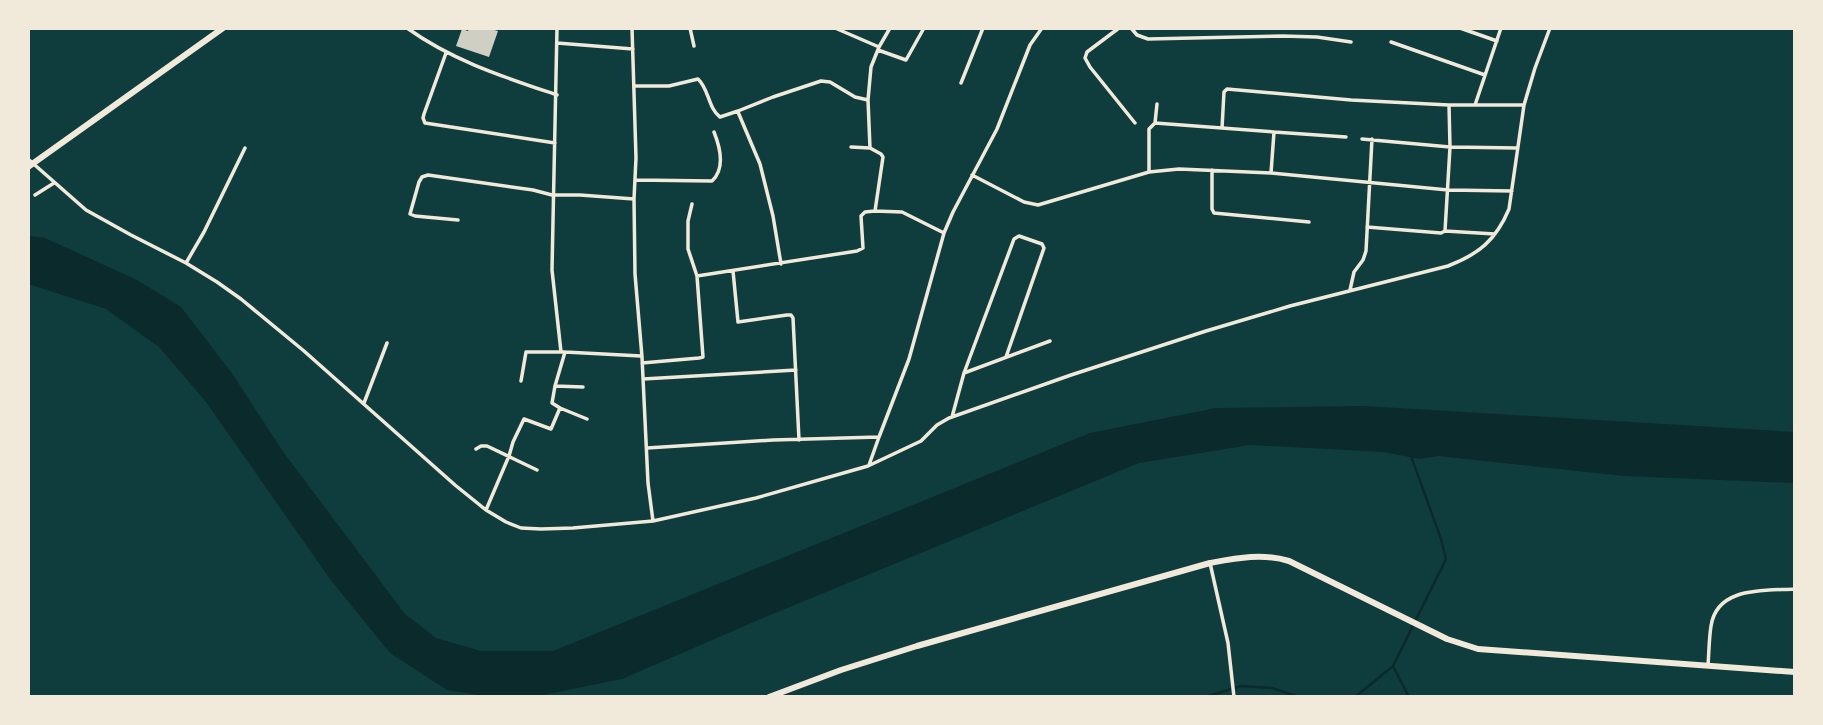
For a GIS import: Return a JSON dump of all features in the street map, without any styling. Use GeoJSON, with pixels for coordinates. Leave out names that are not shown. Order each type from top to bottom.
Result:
{"type":"FeatureCollection","features":[{"type":"Feature","properties":{"kind":"main road"},"geometry":{"type":"LineString","coordinates":[[30,165],[223,28]]}},
{"type":"Feature","properties":{"kind":"main road"},"geometry":{"type":"LineString","coordinates":[[769,697],[829,674],[917,646],[1210,563],[1254,556],[1289,561],[1447,639],[1478,649],[1795,672]]}},
{"type":"Feature","properties":{"kind":"street"},"geometry":{"type":"LineString","coordinates":[[407,28],[446,53],[494,74],[557,95]]}},
{"type":"Feature","properties":{"kind":"street"},"geometry":{"type":"LineString","coordinates":[[557,28],[552,270],[563,352],[552,403],[587,419]]}},
{"type":"Feature","properties":{"kind":"street"},"geometry":{"type":"LineString","coordinates":[[632,28],[636,158],[635,274],[653,521]]}},
{"type":"Feature","properties":{"kind":"street"},"geometry":{"type":"LineString","coordinates":[[690,28],[694,46]]}},
{"type":"Feature","properties":{"kind":"street"},"geometry":{"type":"LineString","coordinates":[[835,28],[906,60],[924,28]]}},
{"type":"Feature","properties":{"kind":"street"},"geometry":{"type":"LineString","coordinates":[[870,148],[870,67],[890,28]]}},
{"type":"Feature","properties":{"kind":"street"},"geometry":{"type":"LineString","coordinates":[[961,83],[983,28]]}},
{"type":"Feature","properties":{"kind":"street"},"geometry":{"type":"LineString","coordinates":[[868,466],[909,359],[944,233],[1005,110],[1030,45],[1042,28]]}},
{"type":"Feature","properties":{"kind":"street"},"geometry":{"type":"LineString","coordinates":[[1119,28],[1090,50],[1085,58],[1135,123]]}},
{"type":"Feature","properties":{"kind":"street"},"geometry":{"type":"LineString","coordinates":[[1131,28],[1137,35],[1148,39],[1308,37],[1351,42]]}},
{"type":"Feature","properties":{"kind":"street"},"geometry":{"type":"LineString","coordinates":[[1235,28],[1236,36]]}},
{"type":"Feature","properties":{"kind":"street"},"geometry":{"type":"LineString","coordinates":[[1460,28],[1497,41]]}},
{"type":"Feature","properties":{"kind":"street"},"geometry":{"type":"LineString","coordinates":[[1475,106],[1501,28]]}},
{"type":"Feature","properties":{"kind":"street"},"geometry":{"type":"LineString","coordinates":[[30,165],[86,210],[186,263],[264,317],[455,485],[506,522],[531,529],[653,521],[756,498],[868,466],[921,441],[937,425],[952,417],[1072,375],[1290,306],[1464,260],[1485,246],[1509,209],[1524,105],[1550,28]]}},
{"type":"Feature","properties":{"kind":"street"},"geometry":{"type":"LineString","coordinates":[[557,43],[633,49]]}},
{"type":"Feature","properties":{"kind":"street"},"geometry":{"type":"LineString","coordinates":[[1391,43],[1485,75]]}},
{"type":"Feature","properties":{"kind":"street"},"geometry":{"type":"LineString","coordinates":[[446,53],[424,114],[425,122],[555,143]]}},
{"type":"Feature","properties":{"kind":"street"},"geometry":{"type":"LineString","coordinates":[[634,86],[669,86],[698,79],[703,84],[716,116],[738,111],[773,96],[821,81],[830,82],[855,97],[868,100]]}},
{"type":"Feature","properties":{"kind":"street"},"geometry":{"type":"LineString","coordinates":[[1222,128],[1224,92],[1227,89],[1351,100],[1475,106],[1524,105]]}},
{"type":"Feature","properties":{"kind":"street"},"geometry":{"type":"LineString","coordinates":[[1155,124],[1157,104]]}},
{"type":"Feature","properties":{"kind":"street"},"geometry":{"type":"LineString","coordinates":[[1445,231],[1450,147],[1449,105]]}},
{"type":"Feature","properties":{"kind":"street"},"geometry":{"type":"LineString","coordinates":[[738,111],[760,164],[781,264]]}},
{"type":"Feature","properties":{"kind":"street"},"geometry":{"type":"LineString","coordinates":[[1149,172],[1149,129],[1152,124],[1346,137]]}},
{"type":"Feature","properties":{"kind":"street"},"geometry":{"type":"LineString","coordinates":[[635,180],[712,181],[718,175],[721,158],[714,132]]}},
{"type":"Feature","properties":{"kind":"street"},"geometry":{"type":"LineString","coordinates":[[1271,173],[1274,132]]}},
{"type":"Feature","properties":{"kind":"street"},"geometry":{"type":"LineString","coordinates":[[1362,139],[1450,147],[1517,148]]}},
{"type":"Feature","properties":{"kind":"street"},"geometry":{"type":"LineString","coordinates":[[1350,290],[1354,272],[1366,251],[1372,139]]}},
{"type":"Feature","properties":{"kind":"street"},"geometry":{"type":"LineString","coordinates":[[851,147],[870,148],[883,158],[875,211]]}},
{"type":"Feature","properties":{"kind":"street"},"geometry":{"type":"LineString","coordinates":[[186,263],[245,148]]}},
{"type":"Feature","properties":{"kind":"street"},"geometry":{"type":"LineString","coordinates":[[972,175],[1024,202],[1038,205],[1149,172],[1169,169],[1271,173],[1448,190],[1512,191]]}},
{"type":"Feature","properties":{"kind":"street"},"geometry":{"type":"LineString","coordinates":[[1212,170],[1214,213],[1309,222]]}},
{"type":"Feature","properties":{"kind":"street"},"geometry":{"type":"LineString","coordinates":[[458,220],[410,214],[422,177],[428,175],[552,195],[634,199]]}},
{"type":"Feature","properties":{"kind":"street"},"geometry":{"type":"LineString","coordinates":[[35,195],[54,183]]}},
{"type":"Feature","properties":{"kind":"street"},"geometry":{"type":"LineString","coordinates":[[642,363],[703,356],[697,276],[688,249],[688,221],[692,204]]}},
{"type":"Feature","properties":{"kind":"street"},"geometry":{"type":"LineString","coordinates":[[697,276],[862,249],[864,244],[861,216],[865,212],[902,212],[944,233]]}},
{"type":"Feature","properties":{"kind":"street"},"geometry":{"type":"LineString","coordinates":[[1367,227],[1495,234]]}},
{"type":"Feature","properties":{"kind":"street"},"geometry":{"type":"LineString","coordinates":[[952,417],[964,373],[1014,239],[1019,236],[1042,244],[1044,250],[1006,357]]}},
{"type":"Feature","properties":{"kind":"street"},"geometry":{"type":"LineString","coordinates":[[733,271],[738,322],[792,316],[799,440]]}},
{"type":"Feature","properties":{"kind":"street"},"geometry":{"type":"LineString","coordinates":[[964,373],[1050,341]]}},
{"type":"Feature","properties":{"kind":"street"},"geometry":{"type":"LineString","coordinates":[[363,403],[387,343]]}},
{"type":"Feature","properties":{"kind":"street"},"geometry":{"type":"LineString","coordinates":[[521,381],[526,352],[642,356]]}},
{"type":"Feature","properties":{"kind":"street"},"geometry":{"type":"LineString","coordinates":[[643,379],[796,370]]}},
{"type":"Feature","properties":{"kind":"street"},"geometry":{"type":"LineString","coordinates":[[555,386],[583,387]]}},
{"type":"Feature","properties":{"kind":"street"},"geometry":{"type":"LineString","coordinates":[[486,510],[524,419],[551,429],[560,408]]}},
{"type":"Feature","properties":{"kind":"street"},"geometry":{"type":"LineString","coordinates":[[646,448],[879,437]]}},
{"type":"Feature","properties":{"kind":"street"},"geometry":{"type":"LineString","coordinates":[[476,449],[484,446],[537,470]]}},
{"type":"Feature","properties":{"kind":"street"},"geometry":{"type":"LineString","coordinates":[[1210,563],[1228,643],[1233,694]]}},
{"type":"Feature","properties":{"kind":"street"},"geometry":{"type":"LineString","coordinates":[[1709,665],[1711,625],[1716,611],[1726,600],[1746,592],[1795,589]]}},
{"type":"Feature","properties":{"kind":"water"},"geometry":{"type":"Polygon","coordinates":[[[28,236],[45,238],[137,280],[181,307],[231,372],[284,453],[405,614],[436,638],[481,651],[553,651],[1090,433],[1216,408],[1365,406],[1795,432],[1795,483],[1624,476],[1438,456],[1420,459],[1383,452],[1250,445],[1139,463],[622,679],[533,697],[492,697],[447,690],[390,653],[330,579],[206,402],[159,347],[106,309],[28,284],[28,236]]]}},
{"type":"Feature","properties":{"kind":"building"},"geometry":{"type":"Polygon","coordinates":[[[469,28],[498,31],[489,57],[456,46],[462,29],[468,31],[469,28]]]}},
{"type":"Feature","properties":{"kind":"waterway"},"geometry":{"type":"LineString","coordinates":[[1355,697],[1393,666],[1446,559],[1411,456]]}},
{"type":"Feature","properties":{"kind":"waterway"},"geometry":{"type":"LineString","coordinates":[[1393,666],[1409,697]]}},
{"type":"Feature","properties":{"kind":"waterway"},"geometry":{"type":"LineString","coordinates":[[1205,697],[1241,686],[1272,688],[1299,697]]}}]}
